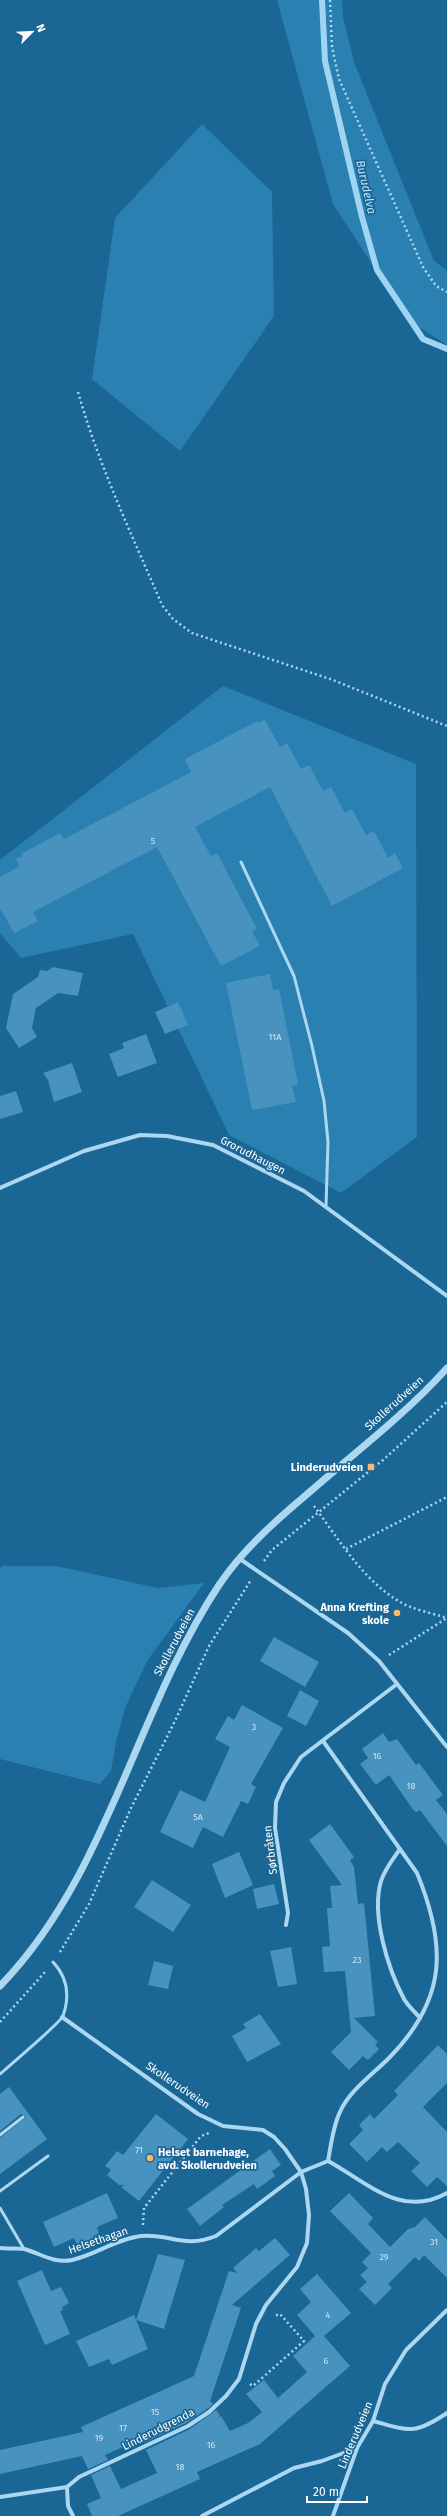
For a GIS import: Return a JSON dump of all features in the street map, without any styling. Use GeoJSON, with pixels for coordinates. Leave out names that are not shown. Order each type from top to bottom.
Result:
{"type":"FeatureCollection","features":[{"type":"Feature","properties":{"kind":"street","name":"Grorudhaugen"},"geometry":{"type":"LineString","coordinates":[[0,1188],[84,1151],[140,1135],[168,1136],[213,1144],[304,1191],[447,1296]]}},
{"type":"Feature","properties":{"kind":"street","name":"Skollerudveien"},"geometry":{"type":"LineString","coordinates":[[0,1986],[41,1935],[68,1893],[97,1836],[170,1670],[198,1619],[221,1583],[240,1559],[264,1533],[412,1403],[447,1368]]}},
{"type":"Feature","properties":{"kind":"street"},"geometry":{"type":"LineString","coordinates":[[240,1559],[256,1572],[348,1633],[379,1661],[447,1747]]}},
{"type":"Feature","properties":{"kind":"street","name":"Sørbråten"},"geometry":{"type":"LineString","coordinates":[[286,1925],[288,1913],[275,1828],[276,1802],[293,1768],[302,1757],[397,1684]]}},
{"type":"Feature","properties":{"kind":"street"},"geometry":{"type":"LineString","coordinates":[[323,1741],[416,1873],[427,1897],[435,1925],[439,1954],[435,1983],[412,2033],[352,2095],[340,2111],[328,2162]]}},
{"type":"Feature","properties":{"kind":"street"},"geometry":{"type":"LineString","coordinates":[[400,1850],[381,1882],[378,1902],[382,1940],[392,1974],[405,2001],[420,2018]]}},
{"type":"Feature","properties":{"kind":"street","name":"Skollerudveien"},"geometry":{"type":"LineString","coordinates":[[62,2017],[198,2114],[223,2126],[263,2130],[274,2137],[301,2172]]}},
{"type":"Feature","properties":{"kind":"street"},"geometry":{"type":"LineString","coordinates":[[301,2172],[328,2162]]}},
{"type":"Feature","properties":{"kind":"street"},"geometry":{"type":"LineString","coordinates":[[328,2162],[373,2190],[411,2203],[433,2201],[447,2193]]}},
{"type":"Feature","properties":{"kind":"street","name":"Helsethagan"},"geometry":{"type":"LineString","coordinates":[[0,2248],[24,2249],[50,2260],[70,2261],[128,2238],[142,2236],[182,2241],[203,2241],[216,2236],[301,2172]]}},
{"type":"Feature","properties":{"kind":"street","name":"Linderudgrenda"},"geometry":{"type":"LineString","coordinates":[[0,2497],[67,2487],[79,2477],[98,2467],[188,2426],[210,2412],[226,2396],[239,2379],[256,2324],[266,2305],[296,2267],[307,2243],[308,2209],[306,2189],[301,2172]]}},
{"type":"Feature","properties":{"kind":"street","name":"Linderudveien"},"geometry":{"type":"LineString","coordinates":[[333,2516],[357,2448],[373,2421],[385,2384],[406,2350],[447,2310]]}},
{"type":"Feature","properties":{"kind":"street"},"geometry":{"type":"LineString","coordinates":[[373,2421],[411,2431],[426,2427],[447,2413]]}},
{"type":"Feature","properties":{"kind":"street"},"geometry":{"type":"LineString","coordinates":[[202,2516],[294,2468],[322,2461],[357,2448]]}},
{"type":"Feature","properties":{"kind":"street"},"geometry":{"type":"LineString","coordinates":[[67,2487],[68,2506],[73,2516]]}},
{"type":"Feature","properties":{"kind":"lane"},"geometry":{"type":"LineString","coordinates":[[241,862],[294,976],[312,1046],[324,1101],[328,1142],[326,1206]]}},
{"type":"Feature","properties":{"kind":"lane"},"geometry":{"type":"LineString","coordinates":[[0,2074],[62,2017],[68,1990],[61,1971],[53,1962]]}},
{"type":"Feature","properties":{"kind":"lane"},"geometry":{"type":"LineString","coordinates":[[0,2134],[23,2117]]}},
{"type":"Feature","properties":{"kind":"lane"},"geometry":{"type":"LineString","coordinates":[[0,2192],[48,2156]]}},
{"type":"Feature","properties":{"kind":"lane"},"geometry":{"type":"LineString","coordinates":[[0,2208],[24,2249]]}},
{"type":"Feature","properties":{"kind":"path"},"geometry":{"type":"LineString","coordinates":[[330,0],[332,47],[339,79],[423,267],[436,286],[447,292]]}},
{"type":"Feature","properties":{"kind":"path"},"geometry":{"type":"LineString","coordinates":[[78,392],[88,427],[116,501],[162,605],[173,619],[192,633],[333,680],[447,726]]}},
{"type":"Feature","properties":{"kind":"path"},"geometry":{"type":"LineString","coordinates":[[0,2022],[53,1962],[89,1904],[131,1808],[175,1722],[209,1646],[256,1572],[272,1550],[384,1460],[447,1402]]}},
{"type":"Feature","properties":{"kind":"path"},"geometry":{"type":"LineString","coordinates":[[306,1495],[357,1564],[384,1590],[408,1606],[447,1618]]}},
{"type":"Feature","properties":{"kind":"path"},"geometry":{"type":"LineString","coordinates":[[346,1549],[447,1497]]}},
{"type":"Feature","properties":{"kind":"path"},"geometry":{"type":"LineString","coordinates":[[379,1661],[447,1618]]}},
{"type":"Feature","properties":{"kind":"path"},"geometry":{"type":"LineString","coordinates":[[142,2236],[144,2208],[202,2136],[223,2126]]}},
{"type":"Feature","properties":{"kind":"path"},"geometry":{"type":"LineString","coordinates":[[239,2379],[253,2386],[304,2341],[280,2314],[256,2324]]}},
{"type":"Feature","properties":{"kind":"shaded area"},"geometry":{"type":"Polygon","coordinates":[[[277,0],[342,0],[343,17],[354,62],[434,261],[447,270],[447,345],[409,321],[333,204],[277,0]]]}},
{"type":"Feature","properties":{"kind":"shaded area"},"geometry":{"type":"Polygon","coordinates":[[[202,124],[272,192],[274,316],[180,451],[92,379],[115,218],[202,124]]]}},
{"type":"Feature","properties":{"kind":"shaded area"},"geometry":{"type":"Polygon","coordinates":[[[223,686],[416,764],[417,1137],[341,1193],[229,1135],[133,934],[21,958],[0,933],[0,860],[223,686]]]}},
{"type":"Feature","properties":{"kind":"shaded area"},"geometry":{"type":"Polygon","coordinates":[[[2,1566],[56,1566],[158,1588],[204,1583],[147,1661],[125,1708],[116,1742],[111,1771],[100,1784],[0,1759],[0,1568],[2,1566]]]}},
{"type":"Feature","properties":{"kind":"building"},"geometry":{"type":"Polygon","coordinates":[[[265,720],[280,747],[287,743],[301,769],[309,765],[323,791],[331,787],[345,813],[352,809],[366,835],[374,831],[388,858],[395,853],[403,868],[332,906],[270,787],[195,827],[211,856],[217,853],[257,929],[252,931],[260,946],[221,966],[157,847],[33,912],[38,921],[14,933],[0,908],[0,877],[20,866],[16,859],[23,856],[21,854],[60,833],[64,839],[191,772],[185,759],[257,721],[258,723],[265,720]]]}},
{"type":"Feature","properties":{"kind":"building"},"geometry":{"type":"Polygon","coordinates":[[[53,967],[83,973],[78,996],[58,993],[36,1008],[32,1028],[37,1037],[19,1048],[6,1028],[13,994],[38,977],[40,970],[47,971],[53,967]]]}},
{"type":"Feature","properties":{"kind":"building"},"geometry":{"type":"Polygon","coordinates":[[[270,974],[273,990],[279,989],[298,1084],[292,1086],[296,1102],[252,1110],[226,983],[270,974]]]}},
{"type":"Feature","properties":{"kind":"building"},"geometry":{"type":"Polygon","coordinates":[[[178,1002],[188,1025],[165,1034],[155,1012],[178,1002]]]}},
{"type":"Feature","properties":{"kind":"building"},"geometry":{"type":"Polygon","coordinates":[[[146,1034],[157,1063],[118,1077],[109,1054],[124,1048],[122,1043],[146,1034]]]}},
{"type":"Feature","properties":{"kind":"building"},"geometry":{"type":"Polygon","coordinates":[[[72,1063],[82,1092],[54,1102],[48,1080],[43,1073],[72,1063]]]}},
{"type":"Feature","properties":{"kind":"building"},"geometry":{"type":"Polygon","coordinates":[[[16,1091],[23,1112],[0,1119],[0,1096],[16,1091]]]}},
{"type":"Feature","properties":{"kind":"building"},"geometry":{"type":"Polygon","coordinates":[[[274,1637],[319,1662],[305,1687],[260,1661],[274,1637]]]}},
{"type":"Feature","properties":{"kind":"building"},"geometry":{"type":"Polygon","coordinates":[[[300,1690],[319,1701],[306,1726],[287,1716],[300,1690]]]}},
{"type":"Feature","properties":{"kind":"building"},"geometry":{"type":"Polygon","coordinates":[[[242,1705],[283,1728],[251,1784],[256,1787],[248,1804],[241,1801],[223,1837],[203,1827],[193,1848],[160,1832],[180,1790],[205,1802],[230,1747],[215,1739],[228,1716],[234,1720],[242,1705]]]}},
{"type":"Feature","properties":{"kind":"building"},"geometry":{"type":"Polygon","coordinates":[[[383,1733],[389,1742],[397,1739],[416,1765],[419,1763],[443,1795],[436,1800],[447,1814],[447,1846],[420,1810],[417,1812],[414,1811],[389,1775],[376,1785],[360,1764],[368,1758],[362,1749],[383,1733]]]}},
{"type":"Feature","properties":{"kind":"building"},"geometry":{"type":"Polygon","coordinates":[[[330,1824],[354,1857],[350,1860],[354,1867],[358,1904],[364,1903],[375,2016],[354,2018],[378,2042],[375,2045],[379,2049],[368,2060],[363,2056],[349,2070],[331,2052],[351,2032],[345,1971],[324,1972],[322,1947],[330,1946],[327,1908],[332,1908],[330,1886],[342,1885],[309,1840],[330,1824]]]}},
{"type":"Feature","properties":{"kind":"building"},"geometry":{"type":"Polygon","coordinates":[[[239,1852],[253,1885],[225,1898],[212,1864],[239,1852]]]}},
{"type":"Feature","properties":{"kind":"building"},"geometry":{"type":"Polygon","coordinates":[[[152,1880],[191,1905],[173,1932],[134,1907],[152,1880]]]}},
{"type":"Feature","properties":{"kind":"building"},"geometry":{"type":"Polygon","coordinates":[[[274,1884],[279,1904],[257,1909],[253,1889],[274,1884]]]}},
{"type":"Feature","properties":{"kind":"building"},"geometry":{"type":"Polygon","coordinates":[[[291,1947],[297,1984],[278,1987],[270,1951],[291,1947]]]}},
{"type":"Feature","properties":{"kind":"building"},"geometry":{"type":"Polygon","coordinates":[[[154,1961],[173,1966],[168,1989],[148,1985],[154,1961]]]}},
{"type":"Feature","properties":{"kind":"building"},"geometry":{"type":"Polygon","coordinates":[[[260,2014],[281,2044],[247,2062],[232,2036],[246,2028],[243,2024],[260,2014]]]}},
{"type":"Feature","properties":{"kind":"building"},"geometry":{"type":"Polygon","coordinates":[[[438,2045],[447,2054],[447,2083],[423,2107],[447,2132],[447,2186],[437,2177],[427,2187],[411,2171],[420,2163],[398,2142],[387,2152],[382,2147],[367,2162],[349,2144],[363,2130],[359,2125],[370,2114],[374,2119],[398,2095],[394,2091],[438,2045]]]}},
{"type":"Feature","properties":{"kind":"building"},"geometry":{"type":"Polygon","coordinates":[[[9,2087],[47,2139],[0,2174],[0,2138],[26,2117],[21,2114],[0,2131],[0,2094],[9,2087]]]}},
{"type":"Feature","properties":{"kind":"building"},"geometry":{"type":"Polygon","coordinates":[[[156,2114],[188,2139],[139,2201],[121,2187],[125,2185],[119,2185],[107,2175],[111,2170],[105,2166],[117,2151],[123,2155],[156,2114]]]}},
{"type":"Feature","properties":{"kind":"building"},"geometry":{"type":"Polygon","coordinates":[[[270,2149],[281,2165],[272,2171],[275,2176],[257,2189],[254,2184],[222,2205],[224,2207],[200,2226],[187,2209],[270,2149]]]}},
{"type":"Feature","properties":{"kind":"building"},"geometry":{"type":"Polygon","coordinates":[[[107,2193],[118,2218],[97,2227],[99,2234],[93,2236],[95,2240],[78,2247],[74,2238],[54,2247],[43,2222],[107,2193]]]}},
{"type":"Feature","properties":{"kind":"building"},"geometry":{"type":"Polygon","coordinates":[[[349,2193],[373,2218],[368,2224],[390,2247],[408,2229],[415,2227],[425,2217],[447,2240],[447,2278],[424,2255],[419,2261],[415,2257],[388,2284],[392,2288],[375,2305],[359,2289],[367,2282],[360,2275],[368,2268],[362,2262],[371,2253],[330,2211],[349,2193]]]}},
{"type":"Feature","properties":{"kind":"building"},"geometry":{"type":"Polygon","coordinates":[[[275,2238],[290,2255],[232,2305],[241,2308],[210,2401],[213,2404],[186,2423],[143,2443],[141,2439],[105,2455],[108,2460],[88,2469],[82,2456],[0,2474],[0,2450],[83,2432],[81,2427],[194,2376],[229,2271],[237,2273],[233,2268],[256,2248],[259,2251],[275,2238]]]}},
{"type":"Feature","properties":{"kind":"building"},"geometry":{"type":"Polygon","coordinates":[[[158,2254],[185,2260],[164,2329],[136,2320],[158,2254]]]}},
{"type":"Feature","properties":{"kind":"building"},"geometry":{"type":"Polygon","coordinates":[[[42,2270],[51,2291],[61,2287],[69,2303],[62,2307],[63,2310],[60,2311],[70,2334],[45,2345],[17,2281],[42,2270]]]}},
{"type":"Feature","properties":{"kind":"building"},"geometry":{"type":"Polygon","coordinates":[[[317,2274],[351,2313],[324,2336],[350,2366],[260,2444],[197,2472],[200,2479],[118,2516],[92,2516],[87,2504],[101,2498],[91,2475],[110,2466],[121,2489],[157,2473],[146,2450],[190,2429],[216,2410],[220,2415],[218,2419],[221,2416],[230,2431],[248,2423],[262,2412],[246,2394],[264,2380],[278,2398],[307,2372],[293,2356],[315,2336],[297,2315],[311,2302],[300,2289],[317,2274]]]}},
{"type":"Feature","properties":{"kind":"building"},"geometry":{"type":"Polygon","coordinates":[[[134,2315],[148,2349],[112,2365],[109,2359],[89,2367],[76,2341],[134,2315]]]}},
{"type":"Feature","properties":{"kind":"waterway","name":"Burudelva"},"geometry":{"type":"LineString","coordinates":[[322,0],[325,61],[362,217],[377,270],[423,339],[447,349]]}},
{"type":"Feature","properties":{"kind":"place","name":"Linderudveien"},"geometry":{"type":"Point","coordinates":[371,1467]}},
{"type":"Feature","properties":{"kind":"place","name":"Anna Krefting skole"},"geometry":{"type":"Point","coordinates":[397,1613]}},
{"type":"Feature","properties":{"kind":"place","name":"Helset barnehage, avd. Skollerudveien"},"geometry":{"type":"Point","coordinates":[150,2158]}}]}
